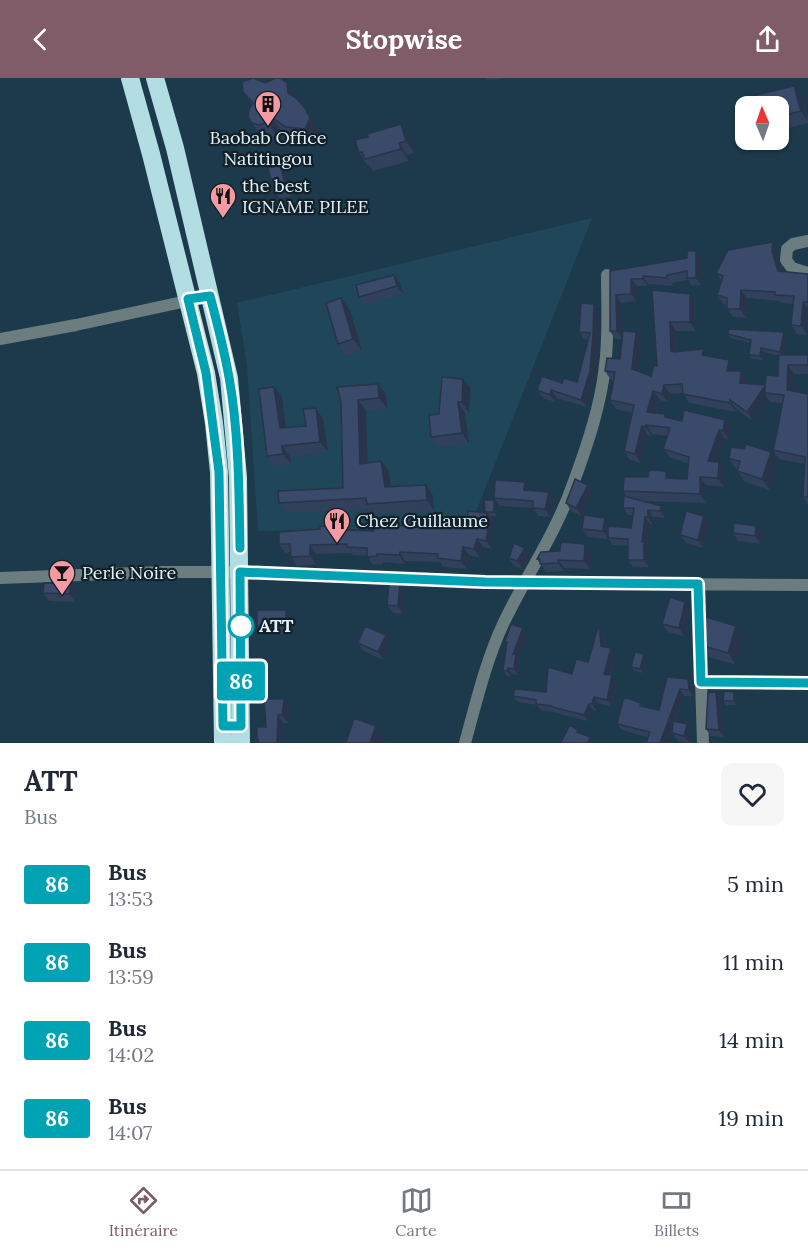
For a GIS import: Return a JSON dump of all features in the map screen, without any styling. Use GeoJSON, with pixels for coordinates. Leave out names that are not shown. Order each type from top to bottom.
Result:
{"type":"FeatureCollection","features":[{"type":"Feature","properties":{"kind":"highway"},"geometry":{"type":"LineString","coordinates":[[130,78],[188,299],[206,373],[214,423],[219,472],[221,572],[232,735]]}},
{"type":"Feature","properties":{"kind":"highway"},"geometry":{"type":"LineString","coordinates":[[154,78],[175,148],[229,378],[233,408],[238,477],[240,572],[232,735]]}},
{"type":"Feature","properties":{"kind":"highway"},"geometry":{"type":"LineString","coordinates":[[151,154],[175,148]]}},
{"type":"Feature","properties":{"kind":"street"},"geometry":{"type":"LineString","coordinates":[[808,241],[793,244],[787,249],[786,260],[792,268],[808,273]]}},
{"type":"Feature","properties":{"kind":"street"},"geometry":{"type":"LineString","coordinates":[[465,743],[503,623],[556,525],[573,485],[601,390],[607,343],[607,275]]}},
{"type":"Feature","properties":{"kind":"street"},"geometry":{"type":"LineString","coordinates":[[0,339],[210,296]]}},
{"type":"Feature","properties":{"kind":"street"},"geometry":{"type":"LineString","coordinates":[[0,578],[240,572],[526,583],[808,585]]}},
{"type":"Feature","properties":{"kind":"street"},"geometry":{"type":"LineString","coordinates":[[698,584],[703,743]]}},
{"type":"Feature","properties":{"kind":"street"},"geometry":{"type":"LineString","coordinates":[[701,682],[808,683]]}},
{"type":"Feature","properties":{"kind":"shaded area"},"geometry":{"type":"Polygon","coordinates":[[[592,218],[470,527],[258,531],[247,366],[237,303],[592,218]]]}},
{"type":"Feature","properties":{"kind":"building"},"geometry":{"type":"Polygon","coordinates":[[[253,78],[265,83],[280,78],[287,83],[288,93],[305,108],[310,118],[305,129],[286,127],[271,117],[260,125],[252,123],[248,117],[253,103],[243,92],[242,82],[253,78]]]}},
{"type":"Feature","properties":{"kind":"building"},"geometry":{"type":"Polygon","coordinates":[[[794,86],[801,111],[789,114],[789,96],[757,95],[794,86]]]}},
{"type":"Feature","properties":{"kind":"building"},"geometry":{"type":"Polygon","coordinates":[[[401,124],[406,141],[399,143],[401,149],[365,159],[362,152],[359,153],[355,140],[401,124]]]}},
{"type":"Feature","properties":{"kind":"building"},"geometry":{"type":"Polygon","coordinates":[[[280,165],[286,188],[274,191],[268,168],[280,165]]]}},
{"type":"Feature","properties":{"kind":"building"},"geometry":{"type":"Polygon","coordinates":[[[773,242],[772,251],[778,271],[808,274],[808,302],[803,302],[801,326],[791,325],[794,296],[775,295],[775,292],[741,290],[740,309],[727,309],[727,298],[717,295],[723,276],[716,273],[728,250],[773,242]]]}},
{"type":"Feature","properties":{"kind":"building"},"geometry":{"type":"Polygon","coordinates":[[[687,251],[696,251],[696,278],[687,278],[687,271],[667,275],[667,278],[643,276],[643,279],[631,279],[631,294],[616,295],[617,331],[610,331],[610,271],[687,258],[687,251]]]}},
{"type":"Feature","properties":{"kind":"building"},"geometry":{"type":"Polygon","coordinates":[[[394,275],[397,286],[359,297],[356,285],[394,275]]]}},
{"type":"Feature","properties":{"kind":"building"},"geometry":{"type":"Polygon","coordinates":[[[652,290],[690,294],[690,322],[670,322],[671,351],[704,349],[702,355],[729,360],[727,371],[741,371],[740,383],[765,385],[766,375],[778,376],[779,355],[808,355],[808,365],[788,365],[787,390],[808,394],[808,497],[803,497],[805,457],[773,450],[784,395],[765,393],[765,386],[747,412],[730,400],[730,403],[683,394],[682,384],[664,385],[662,394],[653,391],[647,412],[665,414],[665,417],[682,421],[684,410],[725,420],[723,431],[719,430],[708,461],[719,462],[718,478],[700,477],[700,494],[623,491],[624,477],[648,477],[649,470],[666,471],[666,478],[687,479],[689,457],[663,449],[670,428],[642,426],[635,454],[624,451],[634,405],[610,400],[615,372],[605,371],[607,358],[620,359],[623,331],[636,332],[632,369],[651,376],[654,365],[657,366],[652,290]]]}},
{"type":"Feature","properties":{"kind":"building"},"geometry":{"type":"Polygon","coordinates":[[[341,298],[353,339],[338,344],[326,303],[341,298]]]}},
{"type":"Feature","properties":{"kind":"building"},"geometry":{"type":"Polygon","coordinates":[[[581,303],[594,304],[590,371],[581,400],[551,390],[550,395],[537,390],[542,376],[562,383],[564,378],[577,382],[590,333],[579,332],[581,303]]]}},
{"type":"Feature","properties":{"kind":"building"},"geometry":{"type":"Polygon","coordinates":[[[729,329],[784,332],[780,352],[761,348],[760,356],[749,355],[751,340],[728,334],[729,329]]]}},
{"type":"Feature","properties":{"kind":"building"},"geometry":{"type":"Polygon","coordinates":[[[442,377],[463,379],[462,402],[458,402],[462,433],[431,437],[429,415],[439,414],[442,377]]]}},
{"type":"Feature","properties":{"kind":"building"},"geometry":{"type":"Polygon","coordinates":[[[378,384],[379,398],[358,400],[360,464],[381,461],[385,487],[426,485],[427,500],[367,504],[366,498],[279,503],[278,491],[343,488],[341,402],[337,387],[378,384]]]}},
{"type":"Feature","properties":{"kind":"building"},"geometry":{"type":"Polygon","coordinates":[[[274,387],[280,428],[306,426],[303,409],[316,408],[320,442],[282,446],[283,454],[267,456],[259,389],[274,387]]]}},
{"type":"Feature","properties":{"kind":"building"},"geometry":{"type":"Polygon","coordinates":[[[746,444],[771,452],[762,479],[737,471],[740,461],[729,459],[731,447],[744,449],[746,444]]]}},
{"type":"Feature","properties":{"kind":"building"},"geometry":{"type":"Polygon","coordinates":[[[575,479],[588,485],[576,508],[566,503],[575,479]]]}},
{"type":"Feature","properties":{"kind":"building"},"geometry":{"type":"Polygon","coordinates":[[[495,480],[525,482],[524,490],[549,492],[545,509],[533,508],[533,501],[494,498],[495,480]]]}},
{"type":"Feature","properties":{"kind":"building"},"geometry":{"type":"Polygon","coordinates":[[[624,496],[661,506],[660,511],[648,510],[648,517],[645,517],[642,542],[644,542],[644,560],[628,560],[628,539],[608,538],[608,526],[631,528],[634,508],[623,508],[624,496]]]}},
{"type":"Feature","properties":{"kind":"building"},"geometry":{"type":"Polygon","coordinates":[[[484,500],[494,500],[494,512],[485,512],[484,500]]]}},
{"type":"Feature","properties":{"kind":"building"},"geometry":{"type":"Polygon","coordinates":[[[468,511],[487,513],[486,528],[488,528],[486,541],[477,539],[474,549],[463,547],[461,561],[437,558],[438,554],[400,552],[399,555],[377,554],[377,556],[367,557],[367,548],[347,547],[347,544],[310,545],[310,556],[291,557],[290,544],[279,544],[279,532],[320,529],[320,526],[341,526],[341,530],[374,531],[374,524],[407,526],[408,522],[467,525],[468,511]]]}},
{"type":"Feature","properties":{"kind":"building"},"geometry":{"type":"Polygon","coordinates":[[[686,511],[704,516],[698,540],[680,535],[686,511]]]}},
{"type":"Feature","properties":{"kind":"building"},"geometry":{"type":"Polygon","coordinates":[[[584,515],[605,518],[603,531],[582,529],[584,515]]]}},
{"type":"Feature","properties":{"kind":"building"},"geometry":{"type":"Polygon","coordinates":[[[734,523],[756,526],[755,536],[733,533],[734,523]]]}},
{"type":"Feature","properties":{"kind":"building"},"geometry":{"type":"Polygon","coordinates":[[[561,542],[585,544],[584,561],[558,560],[558,563],[540,564],[540,559],[537,559],[541,552],[560,551],[561,542]]]}},
{"type":"Feature","properties":{"kind":"building"},"geometry":{"type":"Polygon","coordinates":[[[514,543],[525,548],[517,561],[509,558],[514,543]]]}},
{"type":"Feature","properties":{"kind":"building"},"geometry":{"type":"Polygon","coordinates":[[[44,583],[70,584],[70,594],[43,593],[44,583]]]}},
{"type":"Feature","properties":{"kind":"building"},"geometry":{"type":"Polygon","coordinates":[[[389,583],[400,584],[398,606],[387,605],[389,583]]]}},
{"type":"Feature","properties":{"kind":"building"},"geometry":{"type":"Polygon","coordinates":[[[670,597],[685,602],[679,628],[662,624],[670,597]]]}},
{"type":"Feature","properties":{"kind":"building"},"geometry":{"type":"Polygon","coordinates":[[[257,610],[286,610],[286,626],[257,626],[257,610]]]}},
{"type":"Feature","properties":{"kind":"building"},"geometry":{"type":"Polygon","coordinates":[[[702,616],[736,626],[728,653],[700,645],[702,616]]]}},
{"type":"Feature","properties":{"kind":"building"},"geometry":{"type":"Polygon","coordinates":[[[511,624],[523,628],[513,654],[516,654],[514,669],[508,668],[507,671],[503,670],[507,642],[505,641],[511,624]]]}},
{"type":"Feature","properties":{"kind":"building"},"geometry":{"type":"Polygon","coordinates":[[[599,624],[601,646],[611,648],[604,674],[612,675],[607,700],[594,697],[584,715],[536,704],[536,700],[513,696],[515,689],[546,692],[548,667],[572,674],[576,659],[588,662],[599,624]]]}},
{"type":"Feature","properties":{"kind":"building"},"geometry":{"type":"Polygon","coordinates":[[[365,626],[386,635],[378,652],[358,643],[365,626]]]}},
{"type":"Feature","properties":{"kind":"building"},"geometry":{"type":"Polygon","coordinates":[[[635,652],[644,654],[640,669],[631,667],[635,652]]]}},
{"type":"Feature","properties":{"kind":"building"},"geometry":{"type":"Polygon","coordinates":[[[667,677],[688,679],[689,690],[680,689],[660,743],[646,743],[650,732],[617,724],[624,697],[641,703],[640,706],[659,710],[667,677]]]}},
{"type":"Feature","properties":{"kind":"building"},"geometry":{"type":"Polygon","coordinates":[[[724,691],[734,692],[734,701],[723,701],[724,691]]]}},
{"type":"Feature","properties":{"kind":"building"},"geometry":{"type":"Polygon","coordinates":[[[716,692],[719,730],[706,729],[708,693],[716,692]]]}},
{"type":"Feature","properties":{"kind":"building"},"geometry":{"type":"Polygon","coordinates":[[[264,699],[284,699],[282,715],[278,715],[277,743],[259,743],[257,737],[257,727],[266,727],[264,699]]]}},
{"type":"Feature","properties":{"kind":"building"},"geometry":{"type":"Polygon","coordinates":[[[354,718],[376,726],[370,743],[346,743],[354,718]]]}},
{"type":"Feature","properties":{"kind":"building"},"geometry":{"type":"Polygon","coordinates":[[[673,721],[687,724],[684,736],[672,733],[673,721]]]}},
{"type":"Feature","properties":{"kind":"building"},"geometry":{"type":"Polygon","coordinates":[[[570,725],[578,730],[577,732],[590,737],[588,743],[561,742],[570,725]]]}},
{"type":"Feature","properties":{"kind":"bus line","name":"86"},"geometry":{"type":"LineString","coordinates":[[240,548],[238,477],[229,378],[210,296],[188,299],[206,373],[219,472],[223,726],[241,726],[240,572],[485,582],[698,584],[701,682],[808,683]]}},
{"type":"Feature","properties":{"kind":"place","name":"Baobab Office Natitingou"},"geometry":{"type":"Point","coordinates":[268,127]}},
{"type":"Feature","properties":{"kind":"place","name":"the best IGNAME PILEE"},"geometry":{"type":"Point","coordinates":[223,219]}},
{"type":"Feature","properties":{"kind":"place","name":"Chez Guillaume"},"geometry":{"type":"Point","coordinates":[337,544]}},
{"type":"Feature","properties":{"kind":"place","name":"Perle Noire"},"geometry":{"type":"Point","coordinates":[62,596]}},
{"type":"Feature","properties":{"kind":"place","name":"ATT"},"geometry":{"type":"Point","coordinates":[241,626]}}]}
